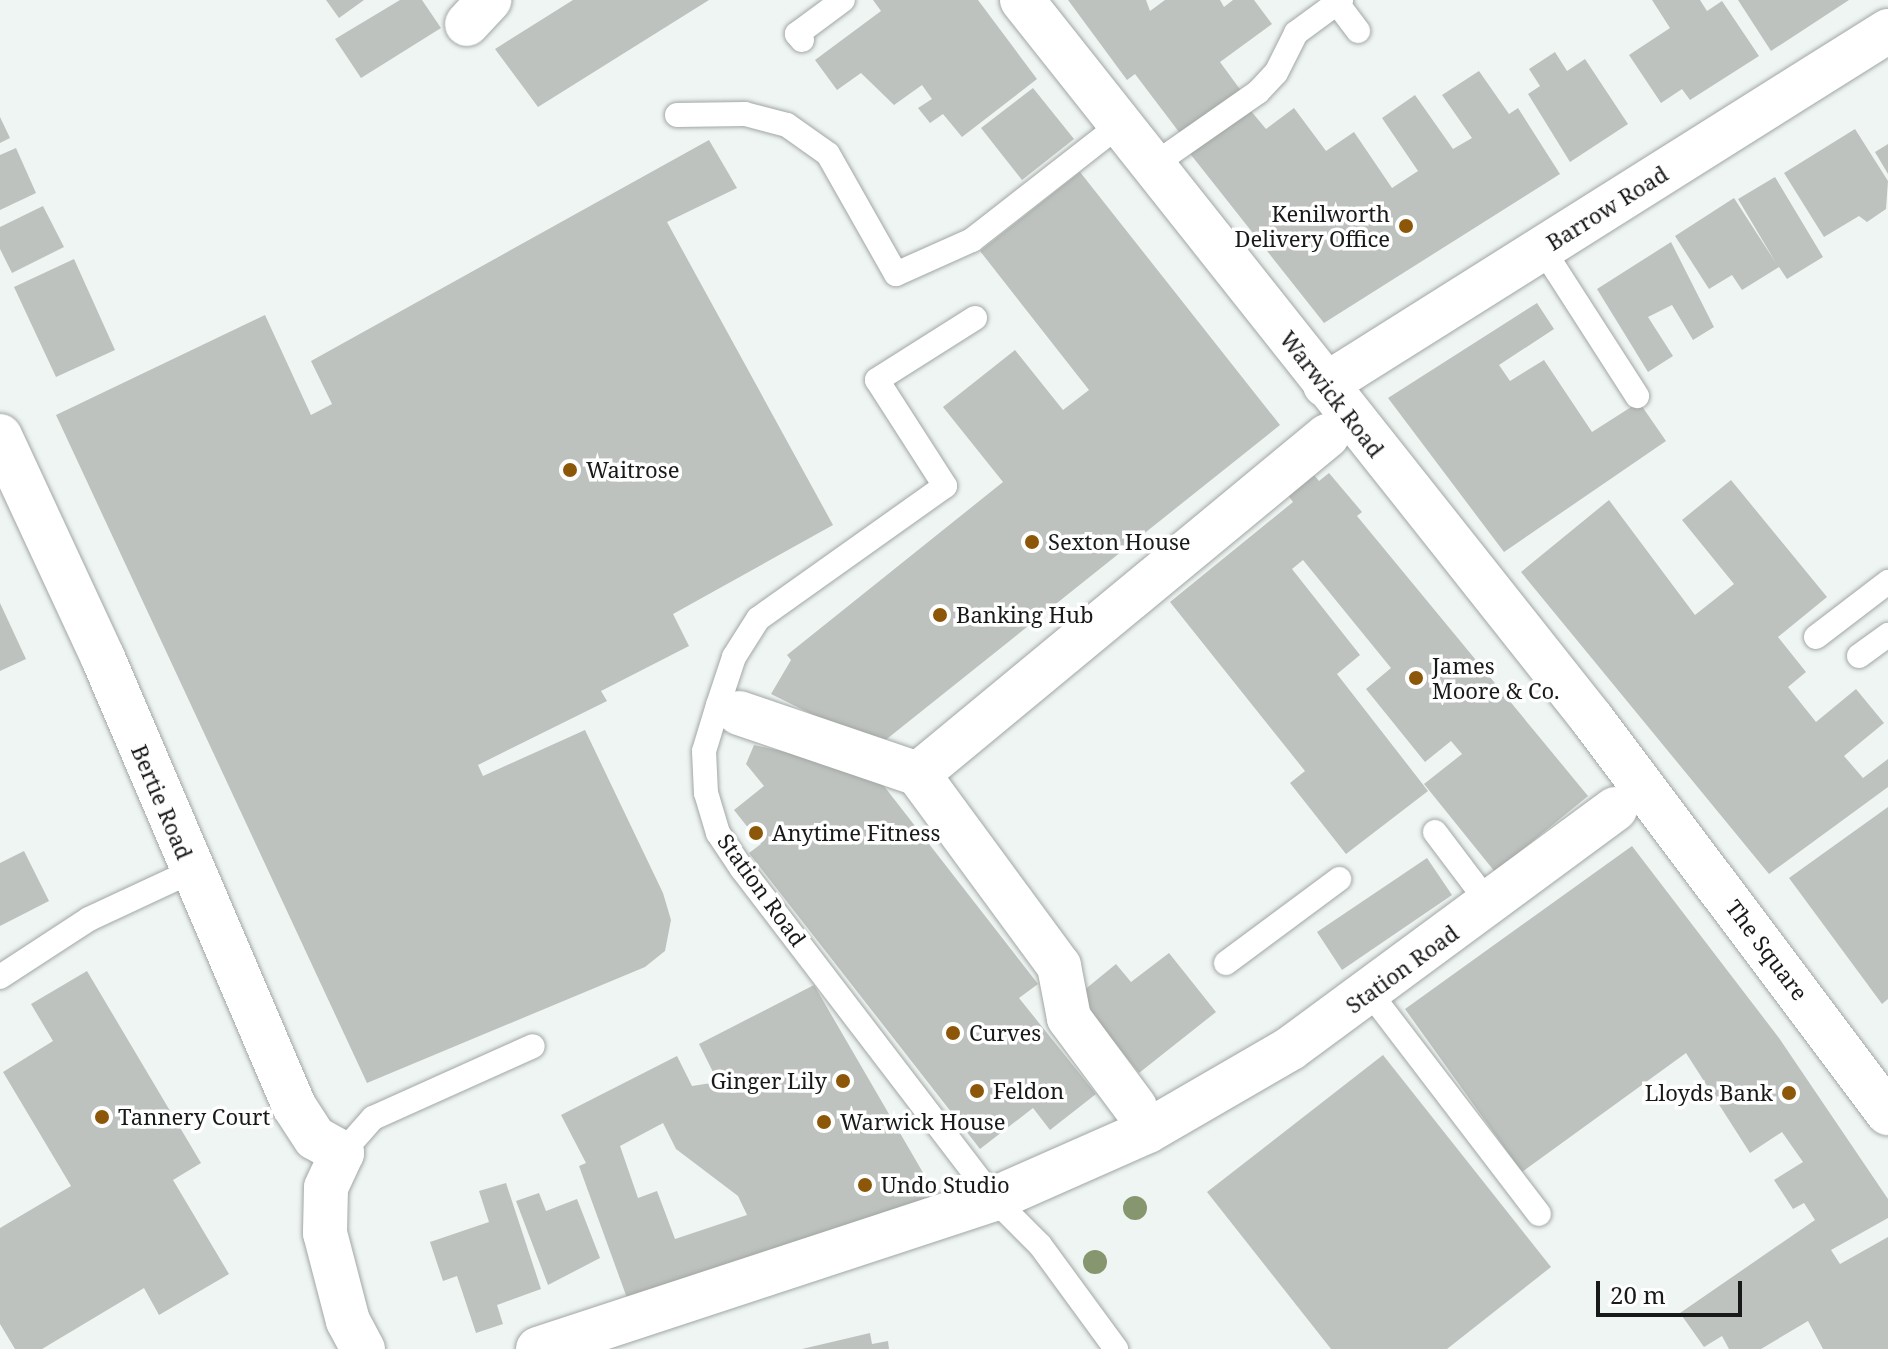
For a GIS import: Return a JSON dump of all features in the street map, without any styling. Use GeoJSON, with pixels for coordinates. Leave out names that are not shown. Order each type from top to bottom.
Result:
{"type":"FeatureCollection","features":[{"type":"Feature","properties":{"kind":"street","name":"Warwick Road"},"geometry":{"type":"LineString","coordinates":[[1022,0],[1325,385],[1629,798]]}},
{"type":"Feature","properties":{"kind":"street","name":"Barrow Road"},"geometry":{"type":"LineString","coordinates":[[1325,385],[1888,31]]}},
{"type":"Feature","properties":{"kind":"street","name":"Bertie Road"},"geometry":{"type":"LineString","coordinates":[[0,436],[103,658],[294,1106],[315,1138],[342,1153]]}},
{"type":"Feature","properties":{"kind":"street"},"geometry":{"type":"LineString","coordinates":[[918,774],[1327,436]]}},
{"type":"Feature","properties":{"kind":"street"},"geometry":{"type":"LineString","coordinates":[[739,713],[918,774],[1059,966],[1069,1018],[1135,1107]]}},
{"type":"Feature","properties":{"kind":"street","name":"Station Road"},"geometry":{"type":"LineString","coordinates":[[538,1349],[994,1199],[1148,1131],[1234,1086],[1370,993],[1629,798]]}},
{"type":"Feature","properties":{"kind":"street","name":"The Square"},"geometry":{"type":"LineString","coordinates":[[1629,798],[1888,1113]]}},
{"type":"Feature","properties":{"kind":"street"},"geometry":{"type":"LineString","coordinates":[[342,1153],[326,1188],[325,1233],[348,1321],[363,1349]]}},
{"type":"Feature","properties":{"kind":"lane"},"geometry":{"type":"LineString","coordinates":[[802,40],[797,34],[843,0]]}},
{"type":"Feature","properties":{"kind":"lane"},"geometry":{"type":"LineString","coordinates":[[1152,166],[1258,92],[1276,73],[1296,33],[1339,2],[1358,31]]}},
{"type":"Feature","properties":{"kind":"lane"},"geometry":{"type":"LineString","coordinates":[[677,115],[745,114],[787,125],[828,154],[896,274],[972,240],[1119,125]]}},
{"type":"Feature","properties":{"kind":"lane"},"geometry":{"type":"LineString","coordinates":[[1542,248],[1637,396]]}},
{"type":"Feature","properties":{"kind":"lane","name":"Station Road"},"geometry":{"type":"LineString","coordinates":[[975,318],[877,380],[945,486],[758,619],[734,657],[704,751],[704,773],[711,814],[729,850],[994,1199]]}},
{"type":"Feature","properties":{"kind":"lane"},"geometry":{"type":"LineString","coordinates":[[1816,637],[1888,582]]}},
{"type":"Feature","properties":{"kind":"lane"},"geometry":{"type":"LineString","coordinates":[[1859,656],[1888,635]]}},
{"type":"Feature","properties":{"kind":"lane"},"geometry":{"type":"LineString","coordinates":[[1435,832],[1500,898]]}},
{"type":"Feature","properties":{"kind":"lane"},"geometry":{"type":"LineString","coordinates":[[0,977],[89,919],[192,871]]}},
{"type":"Feature","properties":{"kind":"lane"},"geometry":{"type":"LineString","coordinates":[[1226,963],[1339,879]]}},
{"type":"Feature","properties":{"kind":"lane"},"geometry":{"type":"LineString","coordinates":[[1370,993],[1539,1214]]}},
{"type":"Feature","properties":{"kind":"lane"},"geometry":{"type":"LineString","coordinates":[[342,1153],[373,1118],[533,1046]]}},
{"type":"Feature","properties":{"kind":"lane"},"geometry":{"type":"LineString","coordinates":[[994,1199],[1040,1245],[1116,1349]]}},
{"type":"Feature","properties":{"kind":"building"},"geometry":{"type":"Polygon","coordinates":[[[326,0],[364,0],[339,18],[326,0]]]}},
{"type":"Feature","properties":{"kind":"building"},"geometry":{"type":"Polygon","coordinates":[[[400,0],[422,0],[441,28],[361,78],[335,39],[400,0]]]}},
{"type":"Feature","properties":{"kind":"building"},"geometry":{"type":"Polygon","coordinates":[[[573,0],[709,0],[538,107],[495,49],[573,0]]]}},
{"type":"Feature","properties":{"kind":"building"},"geometry":{"type":"Polygon","coordinates":[[[873,0],[978,0],[1037,79],[962,137],[943,114],[930,123],[918,108],[932,99],[922,85],[894,105],[861,73],[837,90],[815,60],[881,11],[873,0]]]}},
{"type":"Feature","properties":{"kind":"building"},"geometry":{"type":"Polygon","coordinates":[[[1068,0],[1146,0],[1150,11],[1165,0],[1220,0],[1224,7],[1233,0],[1254,0],[1272,24],[1220,62],[1242,92],[1182,136],[1135,74],[1127,80],[1068,0]]]}},
{"type":"Feature","properties":{"kind":"building"},"geometry":{"type":"Polygon","coordinates":[[[1652,0],[1700,0],[1707,11],[1722,1],[1759,56],[1690,100],[1682,89],[1661,103],[1629,55],[1670,28],[1652,0]]]}},
{"type":"Feature","properties":{"kind":"building"},"geometry":{"type":"Polygon","coordinates":[[[1738,0],[1849,0],[1771,51],[1738,0]]]}},
{"type":"Feature","properties":{"kind":"building"},"geometry":{"type":"Polygon","coordinates":[[[1555,52],[1567,71],[1585,59],[1628,124],[1570,162],[1528,94],[1540,86],[1529,69],[1555,52]]]}},
{"type":"Feature","properties":{"kind":"building","name":"Kenilworth Delivery Office"},"geometry":{"type":"Polygon","coordinates":[[[1479,71],[1509,114],[1518,108],[1560,174],[1324,323],[1188,151],[1246,105],[1266,129],[1294,108],[1326,151],[1354,132],[1392,188],[1418,171],[1382,118],[1415,95],[1453,149],[1472,138],[1442,95],[1479,71]]]}},
{"type":"Feature","properties":{"kind":"building"},"geometry":{"type":"Polygon","coordinates":[[[1033,88],[1074,139],[1022,180],[981,128],[1033,88]]]}},
{"type":"Feature","properties":{"kind":"building"},"geometry":{"type":"Polygon","coordinates":[[[0,117],[10,138],[0,143],[0,117]]]}},
{"type":"Feature","properties":{"kind":"building"},"geometry":{"type":"Polygon","coordinates":[[[1855,129],[1888,181],[1886,209],[1867,222],[1859,216],[1824,237],[1784,173],[1855,129]]]}},
{"type":"Feature","properties":{"kind":"building"},"geometry":{"type":"Polygon","coordinates":[[[709,140],[737,188],[667,222],[833,525],[673,614],[689,646],[601,691],[607,701],[478,765],[483,776],[585,730],[663,893],[671,920],[665,951],[645,967],[367,1083],[56,415],[265,315],[311,415],[332,404],[311,361],[709,140]]]}},
{"type":"Feature","properties":{"kind":"building"},"geometry":{"type":"Polygon","coordinates":[[[1888,144],[1888,174],[1875,152],[1888,144]]]}},
{"type":"Feature","properties":{"kind":"building"},"geometry":{"type":"Polygon","coordinates":[[[16,148],[36,193],[0,210],[0,155],[16,148]]]}},
{"type":"Feature","properties":{"kind":"building"},"geometry":{"type":"Polygon","coordinates":[[[1080,172],[1280,425],[868,754],[848,732],[771,694],[791,660],[787,655],[1003,482],[943,407],[1015,350],[1063,410],[1089,390],[980,251],[1080,172]]]}},
{"type":"Feature","properties":{"kind":"building"},"geometry":{"type":"Polygon","coordinates":[[[1775,177],[1823,257],[1787,279],[1779,267],[1742,290],[1732,275],[1709,289],[1675,236],[1734,198],[1776,263],[1738,199],[1775,177]]]}},
{"type":"Feature","properties":{"kind":"building"},"geometry":{"type":"Polygon","coordinates":[[[43,206],[64,247],[12,273],[0,249],[0,227],[43,206]]]}},
{"type":"Feature","properties":{"kind":"building"},"geometry":{"type":"Polygon","coordinates":[[[1671,242],[1714,327],[1693,340],[1672,305],[1648,317],[1673,356],[1648,372],[1597,289],[1671,242]]]}},
{"type":"Feature","properties":{"kind":"building"},"geometry":{"type":"Polygon","coordinates":[[[74,259],[115,350],[56,377],[14,287],[74,259]]]}},
{"type":"Feature","properties":{"kind":"building"},"geometry":{"type":"Polygon","coordinates":[[[1537,303],[1554,329],[1499,365],[1510,381],[1544,360],[1592,432],[1639,402],[1666,441],[1504,552],[1388,398],[1537,303]]]}},
{"type":"Feature","properties":{"kind":"building"},"geometry":{"type":"Polygon","coordinates":[[[1329,473],[1362,512],[1357,516],[1588,796],[1495,872],[1424,784],[1462,754],[1451,741],[1425,762],[1366,689],[1391,668],[1303,560],[1292,569],[1360,655],[1337,674],[1428,791],[1346,854],[1290,783],[1305,771],[1170,602],[1293,502],[1287,494],[1313,474],[1319,481],[1329,473]]]}},
{"type":"Feature","properties":{"kind":"building"},"geometry":{"type":"Polygon","coordinates":[[[1731,480],[1827,597],[1778,637],[1806,672],[1788,687],[1816,722],[1856,689],[1884,723],[1844,756],[1863,778],[1888,759],[1888,787],[1769,874],[1521,572],[1609,500],[1695,615],[1734,584],[1682,520],[1731,480]]]}},
{"type":"Feature","properties":{"kind":"building"},"geometry":{"type":"Polygon","coordinates":[[[0,603],[26,659],[0,671],[0,603]]]}},
{"type":"Feature","properties":{"kind":"building"},"geometry":{"type":"Polygon","coordinates":[[[754,745],[858,768],[866,763],[1038,984],[1019,998],[1096,1094],[1050,1130],[1033,1108],[980,1149],[749,853],[761,844],[734,810],[764,786],[746,764],[754,745]]]}},
{"type":"Feature","properties":{"kind":"building"},"geometry":{"type":"Polygon","coordinates":[[[1888,807],[1888,999],[1882,1004],[1789,878],[1888,807]]]}},
{"type":"Feature","properties":{"kind":"building"},"geometry":{"type":"Polygon","coordinates":[[[1632,846],[1779,1038],[1888,1199],[1888,1218],[1831,1250],[1840,1264],[1888,1237],[1888,1349],[1823,1349],[1808,1321],[1761,1349],[1729,1349],[1722,1336],[1704,1347],[1680,1313],[1815,1220],[1804,1203],[1793,1209],[1774,1180],[1803,1162],[1782,1132],[1750,1153],[1686,1053],[1522,1172],[1405,1009],[1632,846]]]}},
{"type":"Feature","properties":{"kind":"building"},"geometry":{"type":"Polygon","coordinates":[[[24,851],[49,901],[0,926],[0,863],[24,851]]]}},
{"type":"Feature","properties":{"kind":"building"},"geometry":{"type":"Polygon","coordinates":[[[1427,858],[1452,895],[1342,970],[1317,932],[1427,858]]]}},
{"type":"Feature","properties":{"kind":"building"},"geometry":{"type":"Polygon","coordinates":[[[1169,953],[1216,1012],[1139,1073],[1077,996],[1116,964],[1131,982],[1169,953]]]}},
{"type":"Feature","properties":{"kind":"building","name":"Tannery Court"},"geometry":{"type":"Polygon","coordinates":[[[87,971],[201,1163],[173,1180],[229,1274],[159,1315],[144,1288],[42,1349],[15,1349],[0,1324],[0,1228],[71,1186],[3,1072],[53,1041],[31,1004],[87,971]]]}},
{"type":"Feature","properties":{"kind":"building"},"geometry":{"type":"Polygon","coordinates":[[[814,985],[936,1195],[627,1298],[579,1166],[586,1163],[561,1115],[677,1056],[692,1086],[718,1082],[699,1044],[814,985]],[[663,1123],[620,1146],[638,1198],[657,1191],[675,1239],[747,1215],[738,1196],[676,1149],[663,1123]]]}},
{"type":"Feature","properties":{"kind":"building"},"geometry":{"type":"Polygon","coordinates":[[[1383,1055],[1551,1267],[1447,1349],[1331,1349],[1207,1192],[1383,1055]]]}},
{"type":"Feature","properties":{"kind":"building"},"geometry":{"type":"Polygon","coordinates":[[[506,1183],[541,1289],[497,1305],[503,1324],[476,1333],[457,1276],[443,1281],[430,1242],[489,1222],[479,1191],[506,1183]]]}},
{"type":"Feature","properties":{"kind":"building"},"geometry":{"type":"Polygon","coordinates":[[[539,1193],[546,1211],[577,1199],[600,1258],[548,1285],[516,1201],[539,1193]]]}},
{"type":"Feature","properties":{"kind":"building"},"geometry":{"type":"Polygon","coordinates":[[[870,1333],[872,1344],[888,1341],[889,1349],[802,1349],[870,1333]]]}},
{"type":"Feature","properties":{"kind":"place","name":"Kenilworth Delivery Office"},"geometry":{"type":"Point","coordinates":[1406,226]}},
{"type":"Feature","properties":{"kind":"place","name":"Waitrose"},"geometry":{"type":"Point","coordinates":[570,470]}},
{"type":"Feature","properties":{"kind":"place","name":"Sexton House"},"geometry":{"type":"Point","coordinates":[1032,542]}},
{"type":"Feature","properties":{"kind":"place","name":"Banking Hub"},"geometry":{"type":"Point","coordinates":[940,615]}},
{"type":"Feature","properties":{"kind":"place","name":"James Moore & Co."},"geometry":{"type":"Point","coordinates":[1416,678]}},
{"type":"Feature","properties":{"kind":"place","name":"Anytime Fitness"},"geometry":{"type":"Point","coordinates":[756,833]}},
{"type":"Feature","properties":{"kind":"place","name":"Curves"},"geometry":{"type":"Point","coordinates":[953,1033]}},
{"type":"Feature","properties":{"kind":"place","name":"Ginger Lily"},"geometry":{"type":"Point","coordinates":[843,1081]}},
{"type":"Feature","properties":{"kind":"place","name":"Feldon"},"geometry":{"type":"Point","coordinates":[977,1091]}},
{"type":"Feature","properties":{"kind":"place","name":"Lloyds Bank"},"geometry":{"type":"Point","coordinates":[1789,1093]}},
{"type":"Feature","properties":{"kind":"place","name":"Tannery Court"},"geometry":{"type":"Point","coordinates":[102,1117]}},
{"type":"Feature","properties":{"kind":"place","name":"Warwick House"},"geometry":{"type":"Point","coordinates":[824,1122]}},
{"type":"Feature","properties":{"kind":"place","name":"Undo Studio"},"geometry":{"type":"Point","coordinates":[865,1185]}}]}
